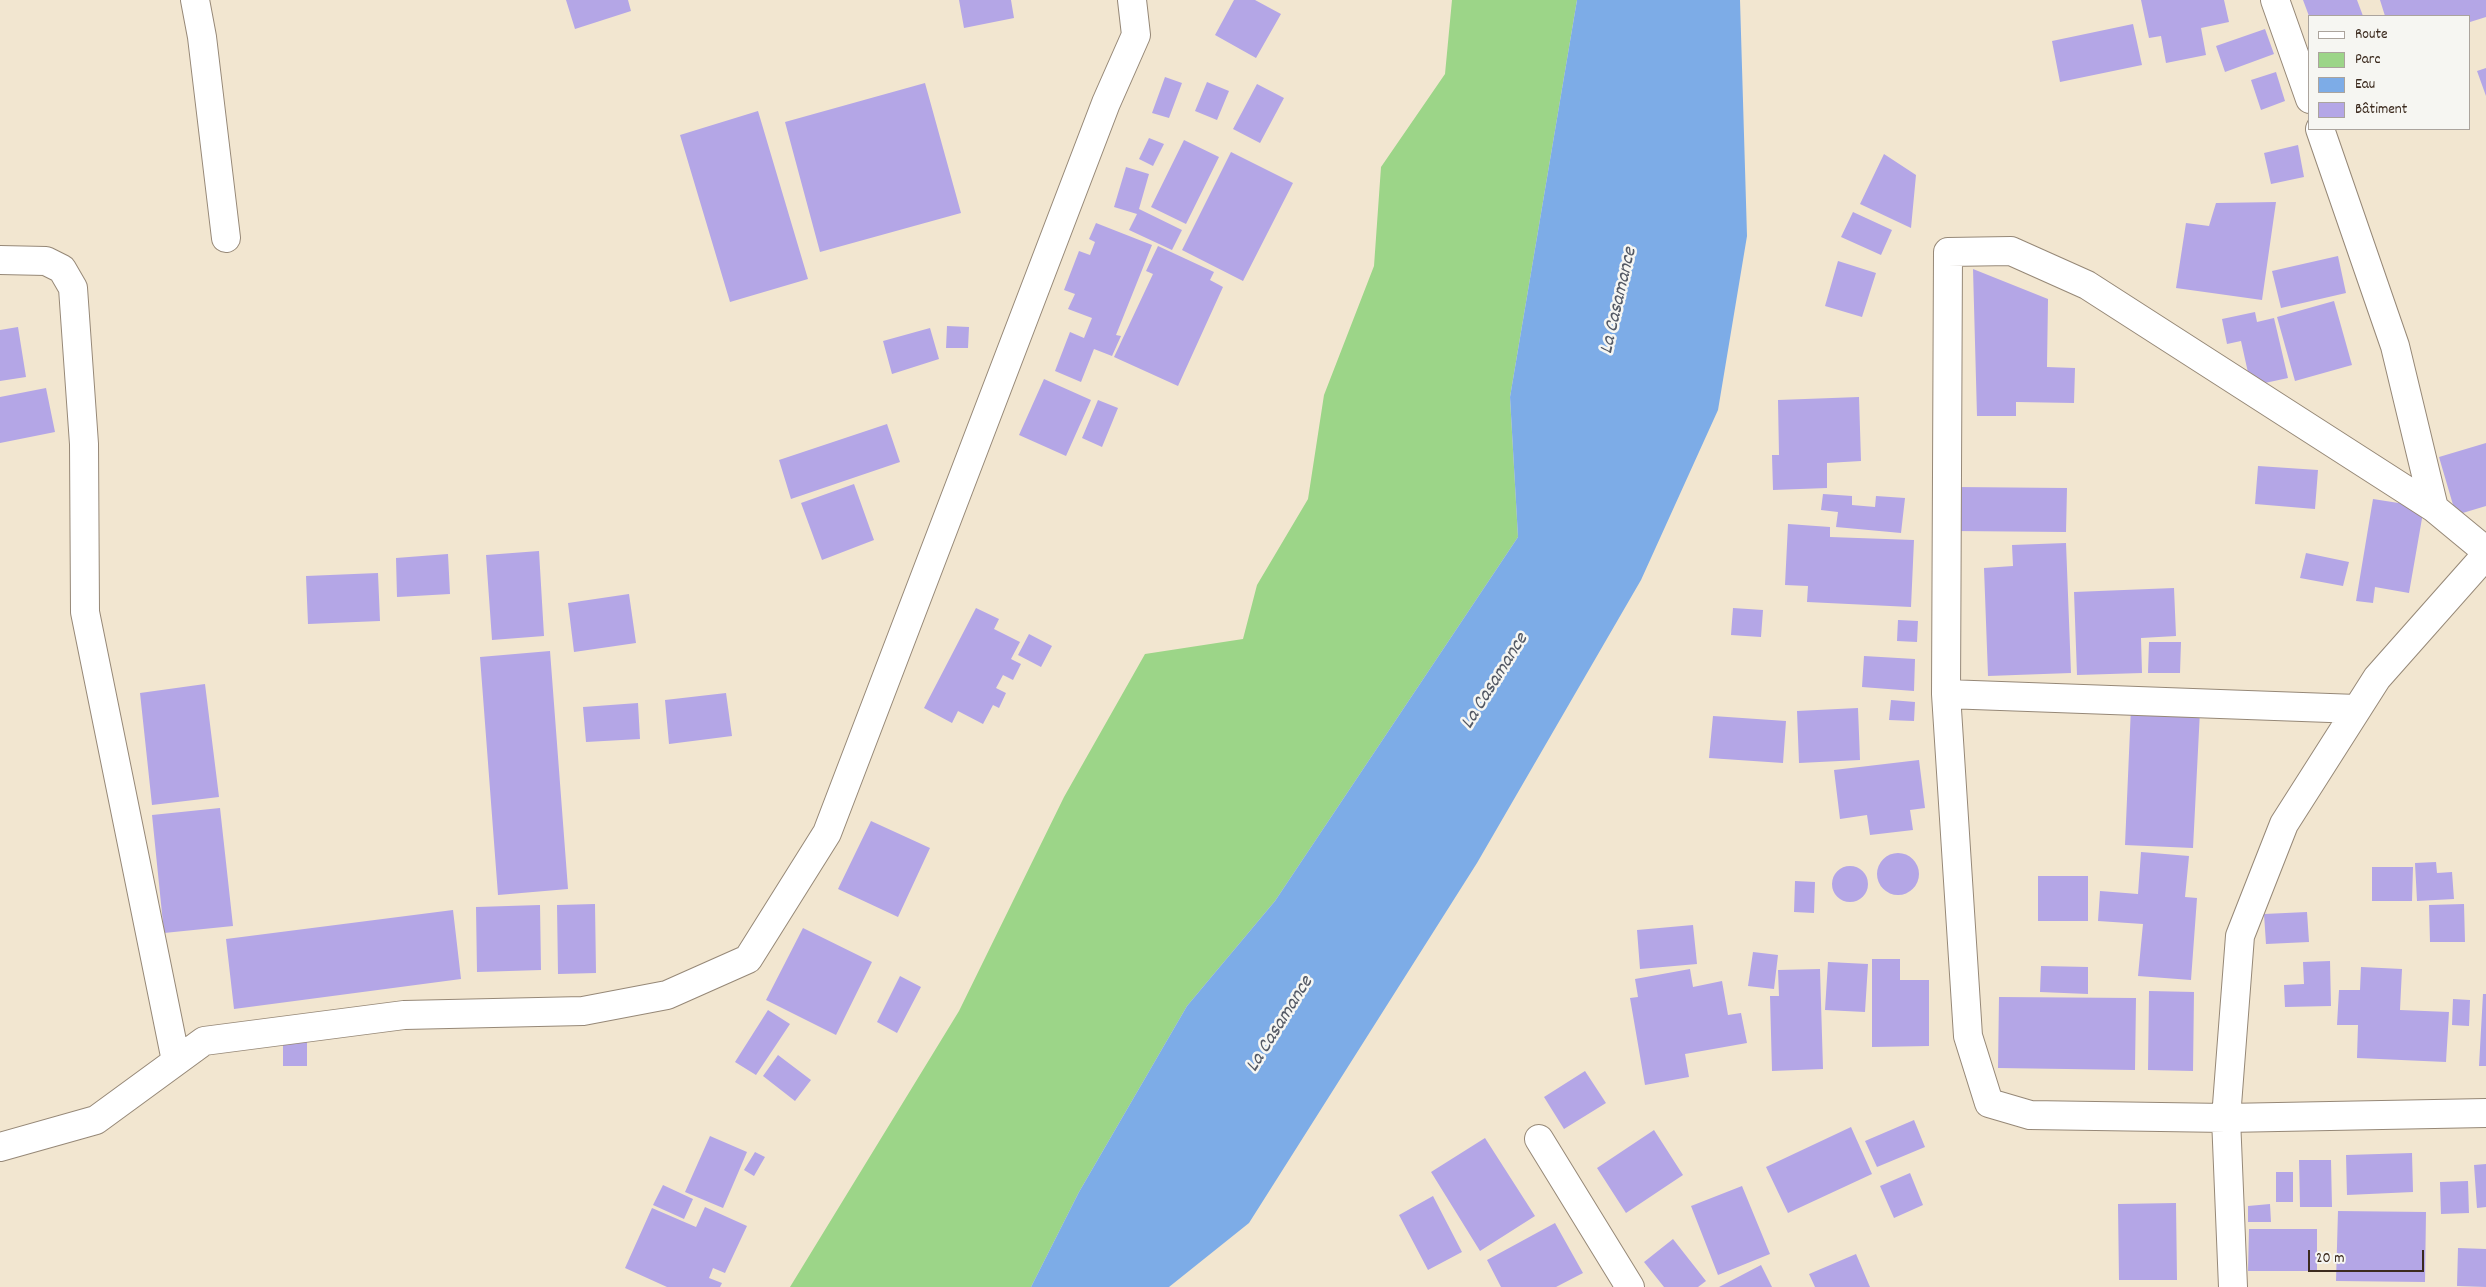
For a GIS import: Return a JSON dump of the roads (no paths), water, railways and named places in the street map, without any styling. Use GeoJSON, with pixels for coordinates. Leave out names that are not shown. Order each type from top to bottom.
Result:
{"type":"FeatureCollection","features":[{"type":"Feature","properties":{"kind":"street"},"geometry":{"type":"LineString","coordinates":[[195,0],[202,37],[226,238]]}},
{"type":"Feature","properties":{"kind":"street"},"geometry":{"type":"LineString","coordinates":[[0,1147],[96,1120],[204,1041],[395,1016],[583,1011],[667,995],[748,960],[827,833],[1103,113],[1136,35],[1132,0]]}},
{"type":"Feature","properties":{"kind":"street"},"geometry":{"type":"LineString","coordinates":[[2275,0],[2308,93]]}},
{"type":"Feature","properties":{"kind":"street"},"geometry":{"type":"LineString","coordinates":[[2320,130],[2395,346],[2434,508]]}},
{"type":"Feature","properties":{"kind":"street"},"geometry":{"type":"LineString","coordinates":[[2486,551],[2434,508],[2086,285],[2012,251],[1948,252],[1946,694],[1968,1036],[1989,1103],[2030,1115],[2226,1118],[2486,1113]]}},
{"type":"Feature","properties":{"kind":"street"},"geometry":{"type":"LineString","coordinates":[[0,260],[46,261],[62,269],[73,288],[84,444],[85,612],[176,1061]]}},
{"type":"Feature","properties":{"kind":"street"},"geometry":{"type":"LineString","coordinates":[[2233,1287],[2226,1118],[2240,936],[2284,824],[2377,678],[2486,555]]}},
{"type":"Feature","properties":{"kind":"street"},"geometry":{"type":"LineString","coordinates":[[1946,694],[2357,710]]}},
{"type":"Feature","properties":{"kind":"street"},"geometry":{"type":"LineString","coordinates":[[1539,1139],[1630,1287]]}},
{"type":"Feature","properties":{"kind":"water","name":"La Casamance"},"geometry":{"type":"Polygon","coordinates":[[[1577,0],[1740,0],[1747,236],[1718,410],[1641,580],[1477,863],[1249,1223],[1169,1287],[1031,1287],[1079,1192],[1187,1006],[1275,901],[1518,537],[1510,397],[1577,0]]]}}]}
